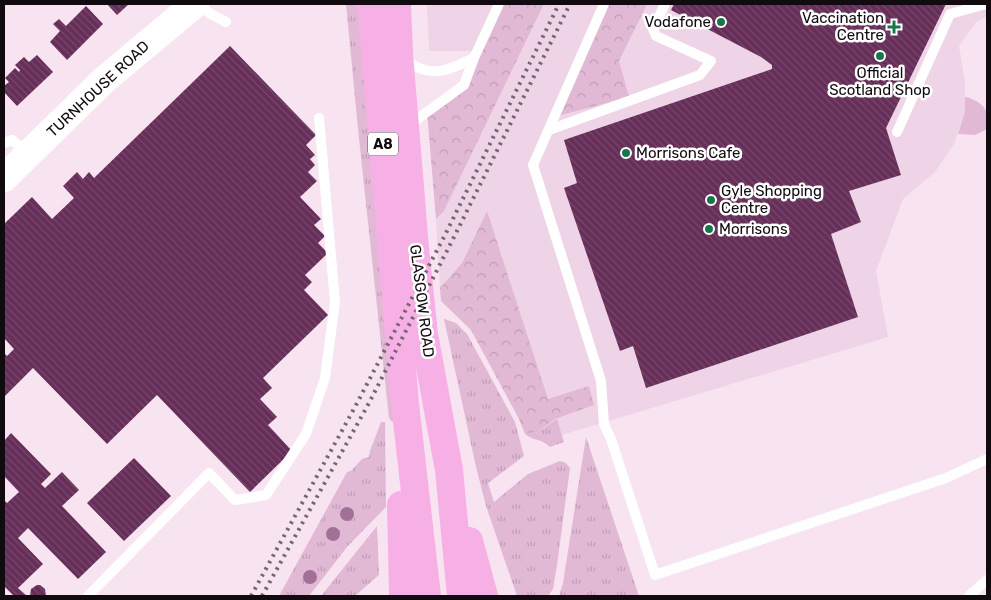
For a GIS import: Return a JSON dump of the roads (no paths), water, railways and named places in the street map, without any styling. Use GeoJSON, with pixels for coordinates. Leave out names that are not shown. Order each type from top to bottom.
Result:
{"type":"FeatureCollection","features":[{"type":"Feature","properties":{"kind":"main road","name":"GLASGOW ROAD"},"geometry":{"type":"LineString","coordinates":[[371,4],[405,404],[427,596]]}},
{"type":"Feature","properties":{"kind":"main road","name":"GLASGOW ROAD"},"geometry":{"type":"LineString","coordinates":[[396,4],[398,54],[424,334],[449,470],[461,596]]}},
{"type":"Feature","properties":{"kind":"main road"},"geometry":{"type":"LineString","coordinates":[[403,596],[400,507],[405,404]]}},
{"type":"Feature","properties":{"kind":"main road"},"geometry":{"type":"LineString","coordinates":[[449,470],[484,596]]}},
{"type":"Feature","properties":{"kind":"street","name":"TURNHOUSE ROAD"},"geometry":{"type":"LineString","coordinates":[[4,178],[109,75],[195,4]]}},
{"type":"Feature","properties":{"kind":"lane"},"geometry":{"type":"LineString","coordinates":[[201,4],[209,13],[226,22]]}},
{"type":"Feature","properties":{"kind":"lane"},"geometry":{"type":"LineString","coordinates":[[406,146],[416,120],[464,85],[474,58],[499,4]]}},
{"type":"Feature","properties":{"kind":"lane"},"geometry":{"type":"LineString","coordinates":[[604,4],[533,165],[601,381],[604,424],[611,439],[655,575],[946,478],[987,459]]}},
{"type":"Feature","properties":{"kind":"lane"},"geometry":{"type":"LineString","coordinates":[[549,130],[700,75],[712,61],[656,36],[654,29],[665,4]]}},
{"type":"Feature","properties":{"kind":"lane"},"geometry":{"type":"LineString","coordinates":[[897,132],[950,14],[986,4]]}},
{"type":"Feature","properties":{"kind":"lane"},"geometry":{"type":"LineString","coordinates":[[398,54],[412,65],[425,71],[436,72],[453,68],[474,58]]}},
{"type":"Feature","properties":{"kind":"lane"},"geometry":{"type":"LineString","coordinates":[[88,596],[208,473],[235,500],[266,494],[306,434],[325,378],[335,302],[319,118]]}},
{"type":"Feature","properties":{"kind":"lane"},"geometry":{"type":"LineString","coordinates":[[4,143],[12,140],[29,154]]}},
{"type":"Feature","properties":{"kind":"lane"},"geometry":{"type":"LineString","coordinates":[[969,596],[987,580]]}},
{"type":"Feature","properties":{"kind":"railway"},"geometry":{"type":"LineString","coordinates":[[251,596],[355,407],[446,233],[559,4]]}},
{"type":"Feature","properties":{"kind":"railway"},"geometry":{"type":"LineString","coordinates":[[262,596],[369,403],[570,4]]}},
{"type":"Feature","properties":{"kind":"place","name":"Vodafone"},"geometry":{"type":"Point","coordinates":[721,22]}},
{"type":"Feature","properties":{"kind":"place","name":"Vaccination Centre"},"geometry":{"type":"Point","coordinates":[894,27]}},
{"type":"Feature","properties":{"kind":"place","name":"Official Scotland Shop"},"geometry":{"type":"Point","coordinates":[880,56]}},
{"type":"Feature","properties":{"kind":"place","name":"Morrisons Cafe"},"geometry":{"type":"Point","coordinates":[626,153]}},
{"type":"Feature","properties":{"kind":"place","name":"Gyle Shopping Centre"},"geometry":{"type":"Point","coordinates":[711,200]}},
{"type":"Feature","properties":{"kind":"place","name":"Morrisons"},"geometry":{"type":"Point","coordinates":[709,229]}}]}
